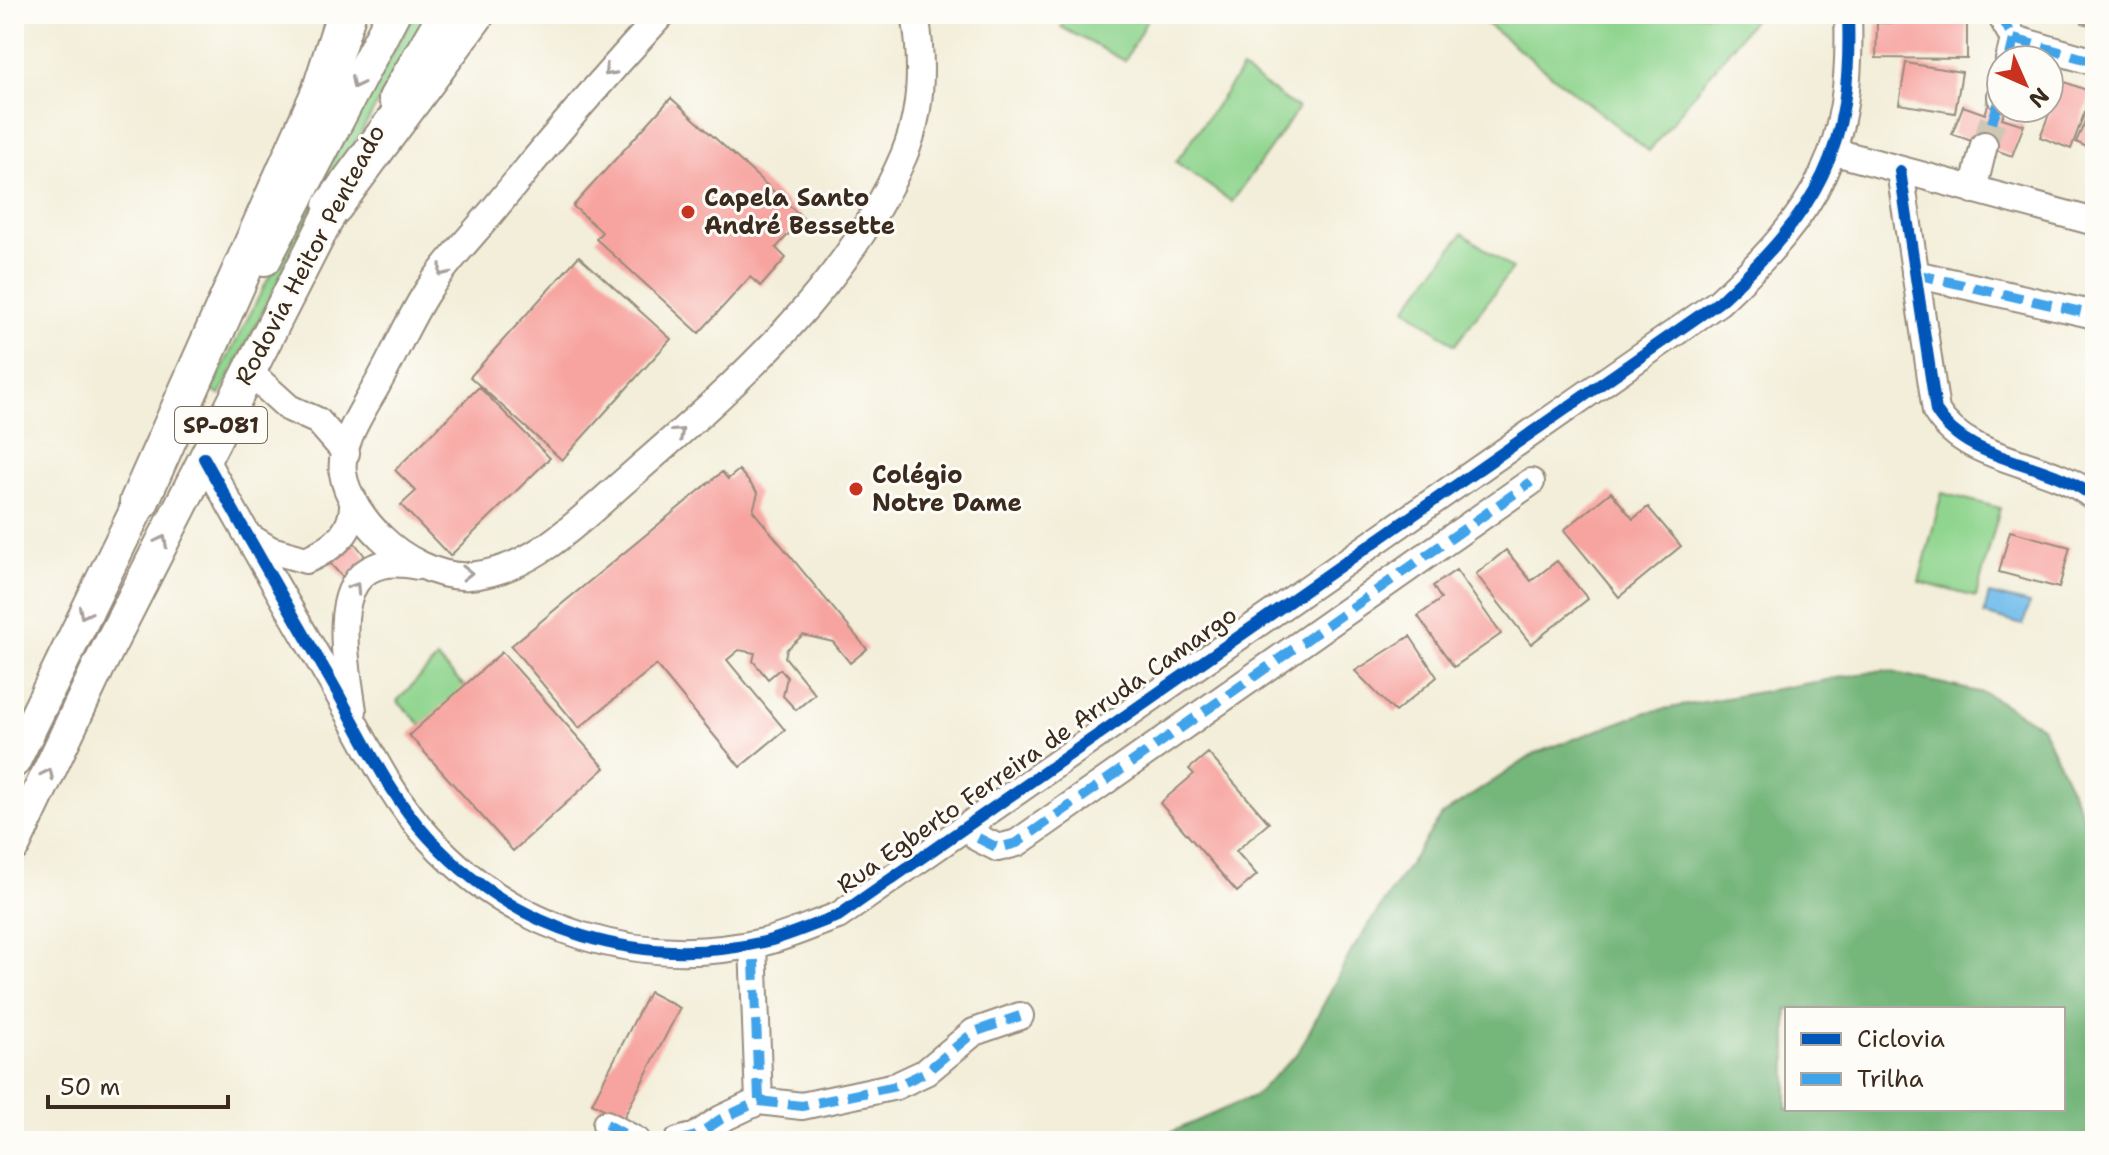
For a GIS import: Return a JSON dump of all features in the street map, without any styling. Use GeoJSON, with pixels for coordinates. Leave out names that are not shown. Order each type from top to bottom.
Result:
{"type":"FeatureCollection","features":[{"type":"Feature","properties":{"kind":"highway"},"geometry":{"type":"LineString","coordinates":[[139,502],[321,92],[346,14]]}},
{"type":"Feature","properties":{"kind":"highway"},"geometry":{"type":"LineString","coordinates":[[333,206],[475,14]]}},
{"type":"Feature","properties":{"kind":"main road","name":"Rodovia Heitor Penteado"},"geometry":{"type":"LineString","coordinates":[[14,761],[139,502],[393,14]]}},
{"type":"Feature","properties":{"kind":"main road","name":"Rodovia Heitor Penteado"},"geometry":{"type":"LineString","coordinates":[[14,845],[204,458],[333,206],[444,14]]}},
{"type":"Feature","properties":{"kind":"street"},"geometry":{"type":"LineString","coordinates":[[425,567],[392,548],[370,527],[353,499],[342,473],[351,433],[428,290],[582,100],[662,14]]}},
{"type":"Feature","properties":{"kind":"street"},"geometry":{"type":"LineString","coordinates":[[355,722],[344,636],[344,607],[353,586],[371,568],[393,561],[467,577],[513,564],[555,541],[749,369],[803,309],[882,201],[906,150],[921,92],[920,44],[915,14]]}},
{"type":"Feature","properties":{"kind":"street","name":"Rua Egberto Ferreira de Arruda Camargo"},"geometry":{"type":"LineString","coordinates":[[204,458],[389,782],[427,836],[471,880],[527,914],[591,939],[635,951],[686,953],[753,944],[838,916],[1719,302],[1773,251],[1812,198],[1835,152],[1847,90],[1848,14]]}},
{"type":"Feature","properties":{"kind":"street"},"geometry":{"type":"LineString","coordinates":[[2000,14],[2010,44]]}},
{"type":"Feature","properties":{"kind":"street"},"geometry":{"type":"LineString","coordinates":[[2065,58],[2095,62]]}},
{"type":"Feature","properties":{"kind":"street"},"geometry":{"type":"LineString","coordinates":[[1973,190],[1984,145]]}},
{"type":"Feature","properties":{"kind":"street"},"geometry":{"type":"LineString","coordinates":[[1835,152],[2095,222]]}},
{"type":"Feature","properties":{"kind":"street"},"geometry":{"type":"LineString","coordinates":[[1900,171],[1931,395],[1943,423],[1968,442],[2068,482],[2095,498]]}},
{"type":"Feature","properties":{"kind":"street"},"geometry":{"type":"LineString","coordinates":[[1915,274],[2095,315]]}},
{"type":"Feature","properties":{"kind":"street"},"geometry":{"type":"LineString","coordinates":[[248,371],[289,408],[318,421],[346,453]]}},
{"type":"Feature","properties":{"kind":"street"},"geometry":{"type":"LineString","coordinates":[[968,825],[978,838],[998,848],[1017,843],[1531,482]]}},
{"type":"Feature","properties":{"kind":"street"},"geometry":{"type":"LineString","coordinates":[[246,535],[271,550],[306,560],[327,550],[345,535],[354,517],[353,499]]}},
{"type":"Feature","properties":{"kind":"street"},"geometry":{"type":"LineString","coordinates":[[753,944],[759,1101]]}},
{"type":"Feature","properties":{"kind":"street"},"geometry":{"type":"LineString","coordinates":[[678,1141],[696,1136],[721,1119],[759,1101],[802,1106],[896,1086],[926,1072],[974,1032],[1020,1016]]}},
{"type":"Feature","properties":{"kind":"street"},"geometry":{"type":"LineString","coordinates":[[606,1124],[637,1141]]}},
{"type":"Feature","properties":{"kind":"green space"},"geometry":{"type":"Polygon","coordinates":[[[415,14],[429,14],[307,226],[220,395],[211,390],[300,217],[415,14]]]}},
{"type":"Feature","properties":{"kind":"green space"},"geometry":{"type":"Polygon","coordinates":[[[1068,14],[1150,14],[1125,61],[1061,27],[1068,14]]]}},
{"type":"Feature","properties":{"kind":"green space"},"geometry":{"type":"Polygon","coordinates":[[[1474,14],[1745,14],[1753,20],[1649,151],[1474,14]]]}},
{"type":"Feature","properties":{"kind":"green space"},"geometry":{"type":"Polygon","coordinates":[[[1242,69],[1298,109],[1232,202],[1176,162],[1242,69]]]}},
{"type":"Feature","properties":{"kind":"green space"},"geometry":{"type":"Polygon","coordinates":[[[1463,233],[1512,269],[1455,345],[1406,308],[1463,233]]]}},
{"type":"Feature","properties":{"kind":"green space"},"geometry":{"type":"Polygon","coordinates":[[[1942,493],[2000,508],[1976,597],[1919,582],[1942,493]]]}},
{"type":"Feature","properties":{"kind":"green space"},"geometry":{"type":"Polygon","coordinates":[[[437,659],[552,772],[511,813],[397,701],[437,659]]]}},
{"type":"Feature","properties":{"kind":"green space"},"geometry":{"type":"Polygon","coordinates":[[[1883,670],[1987,694],[2042,727],[2088,826],[2095,854],[2095,1141],[1151,1141],[1254,1096],[1298,1053],[1352,950],[1442,815],[1536,753],[1647,712],[1883,670]]]}},
{"type":"Feature","properties":{"kind":"water"},"geometry":{"type":"Polygon","coordinates":[[[1989,594],[2029,604],[2023,625],[1984,614],[1989,594]]]}},
{"type":"Feature","properties":{"kind":"building"},"geometry":{"type":"Polygon","coordinates":[[[1892,14],[1916,14],[1916,21],[1967,22],[1967,59],[1876,58],[1877,23],[1892,23],[1892,14]]]}},
{"type":"Feature","properties":{"kind":"building"},"geometry":{"type":"Polygon","coordinates":[[[1919,14],[1966,14],[1966,17],[1919,18],[1919,14]]]}},
{"type":"Feature","properties":{"kind":"building"},"geometry":{"type":"Polygon","coordinates":[[[2084,14],[2095,14],[2095,27],[2082,23],[2084,14]]]}},
{"type":"Feature","properties":{"kind":"building"},"geometry":{"type":"Polygon","coordinates":[[[1906,63],[1962,72],[1955,113],[1899,104],[1906,63]]]}},
{"type":"Feature","properties":{"kind":"building"},"geometry":{"type":"Polygon","coordinates":[[[2065,82],[2092,92],[2071,149],[2040,137],[2045,124],[2065,124],[2065,82]]]}},
{"type":"Feature","properties":{"kind":"building","name":"Capela Santo André Bessette"},"geometry":{"type":"Polygon","coordinates":[[[671,98],[803,218],[776,248],[786,258],[761,286],[750,277],[699,333],[596,239],[602,232],[573,206],[671,98]]]}},
{"type":"Feature","properties":{"kind":"building"},"geometry":{"type":"Polygon","coordinates":[[[2095,99],[2095,151],[2076,142],[2095,99]]]}},
{"type":"Feature","properties":{"kind":"building"},"geometry":{"type":"Polygon","coordinates":[[[1963,106],[1985,114],[1985,124],[2024,125],[2012,156],[1952,134],[1963,106]]]}},
{"type":"Feature","properties":{"kind":"building"},"geometry":{"type":"Polygon","coordinates":[[[579,256],[671,339],[562,460],[470,377],[579,256]]]}},
{"type":"Feature","properties":{"kind":"building"},"geometry":{"type":"Polygon","coordinates":[[[479,387],[550,458],[450,556],[401,505],[416,491],[395,470],[479,387]]]}},
{"type":"Feature","properties":{"kind":"building"},"geometry":{"type":"Polygon","coordinates":[[[739,470],[758,493],[753,511],[867,649],[850,663],[833,642],[803,635],[787,649],[785,657],[815,694],[796,710],[783,696],[787,677],[780,669],[768,679],[753,661],[755,653],[739,650],[727,660],[785,730],[740,767],[656,665],[579,728],[511,646],[722,472],[728,479],[739,470]]]}},
{"type":"Feature","properties":{"kind":"building"},"geometry":{"type":"Polygon","coordinates":[[[1611,492],[1633,519],[1648,507],[1681,546],[1619,597],[1564,530],[1611,492]]]}},
{"type":"Feature","properties":{"kind":"building"},"geometry":{"type":"Polygon","coordinates":[[[2010,531],[2070,547],[2059,588],[1999,572],[2010,531]]]}},
{"type":"Feature","properties":{"kind":"building"},"geometry":{"type":"Polygon","coordinates":[[[354,542],[368,560],[345,580],[329,562],[354,542]]]}},
{"type":"Feature","properties":{"kind":"building"},"geometry":{"type":"Polygon","coordinates":[[[1506,550],[1531,581],[1557,561],[1588,599],[1531,644],[1476,574],[1506,550]]]}},
{"type":"Feature","properties":{"kind":"building"},"geometry":{"type":"Polygon","coordinates":[[[1456,570],[1501,634],[1454,667],[1418,616],[1441,599],[1433,586],[1456,570]]]}},
{"type":"Feature","properties":{"kind":"building"},"geometry":{"type":"Polygon","coordinates":[[[1410,636],[1437,677],[1395,712],[1355,671],[1410,636]]]}},
{"type":"Feature","properties":{"kind":"building"},"geometry":{"type":"Polygon","coordinates":[[[502,652],[605,768],[513,851],[409,735],[502,652]]]}},
{"type":"Feature","properties":{"kind":"building"},"geometry":{"type":"Polygon","coordinates":[[[1208,753],[1269,823],[1236,851],[1257,875],[1237,892],[1160,803],[1194,774],[1189,769],[1208,753]]]}},
{"type":"Feature","properties":{"kind":"building"},"geometry":{"type":"Polygon","coordinates":[[[649,992],[680,1008],[623,1119],[592,1103],[649,992]]]}},
{"type":"Feature","properties":{"kind":"tunnel"},"geometry":{"type":"LineString","coordinates":[[1984,145],[1991,124]]}},
{"type":"Feature","properties":{"kind":"marked path"},"geometry":{"type":"LineString","coordinates":[[2000,14],[2014,39],[2013,44]]}},
{"type":"Feature","properties":{"kind":"marked path"},"geometry":{"type":"LineString","coordinates":[[2014,39],[2095,62]]}},
{"type":"Feature","properties":{"kind":"marked path"},"geometry":{"type":"LineString","coordinates":[[1915,274],[2095,315]]}},
{"type":"Feature","properties":{"kind":"marked path"},"geometry":{"type":"LineString","coordinates":[[978,838],[998,848],[1017,843],[1531,482]]}},
{"type":"Feature","properties":{"kind":"marked path"},"geometry":{"type":"LineString","coordinates":[[754,960],[759,1101]]}},
{"type":"Feature","properties":{"kind":"marked path"},"geometry":{"type":"LineString","coordinates":[[678,1141],[696,1136],[721,1119],[759,1101],[802,1106],[896,1086],[926,1072],[974,1032],[1020,1016]]}},
{"type":"Feature","properties":{"kind":"marked path"},"geometry":{"type":"LineString","coordinates":[[606,1124],[637,1141]]}},
{"type":"Feature","properties":{"kind":"cycle path"},"geometry":{"type":"LineString","coordinates":[[204,458],[387,782],[429,838],[463,871],[500,898],[540,920],[582,936],[626,946],[671,951],[717,949],[764,942],[838,916],[1719,302],[1782,237],[1805,207],[1822,175],[1835,142],[1844,105],[1848,14]]}},
{"type":"Feature","properties":{"kind":"cycle path"},"geometry":{"type":"LineString","coordinates":[[1900,171],[1936,411],[1950,429],[1968,442],[2076,485],[2095,498]]}},
{"type":"Feature","properties":{"kind":"place","name":"Capela Santo André Bessette"},"geometry":{"type":"Point","coordinates":[688,212]}},
{"type":"Feature","properties":{"kind":"place","name":"Colégio Notre Dame"},"geometry":{"type":"Point","coordinates":[856,489]}}]}
